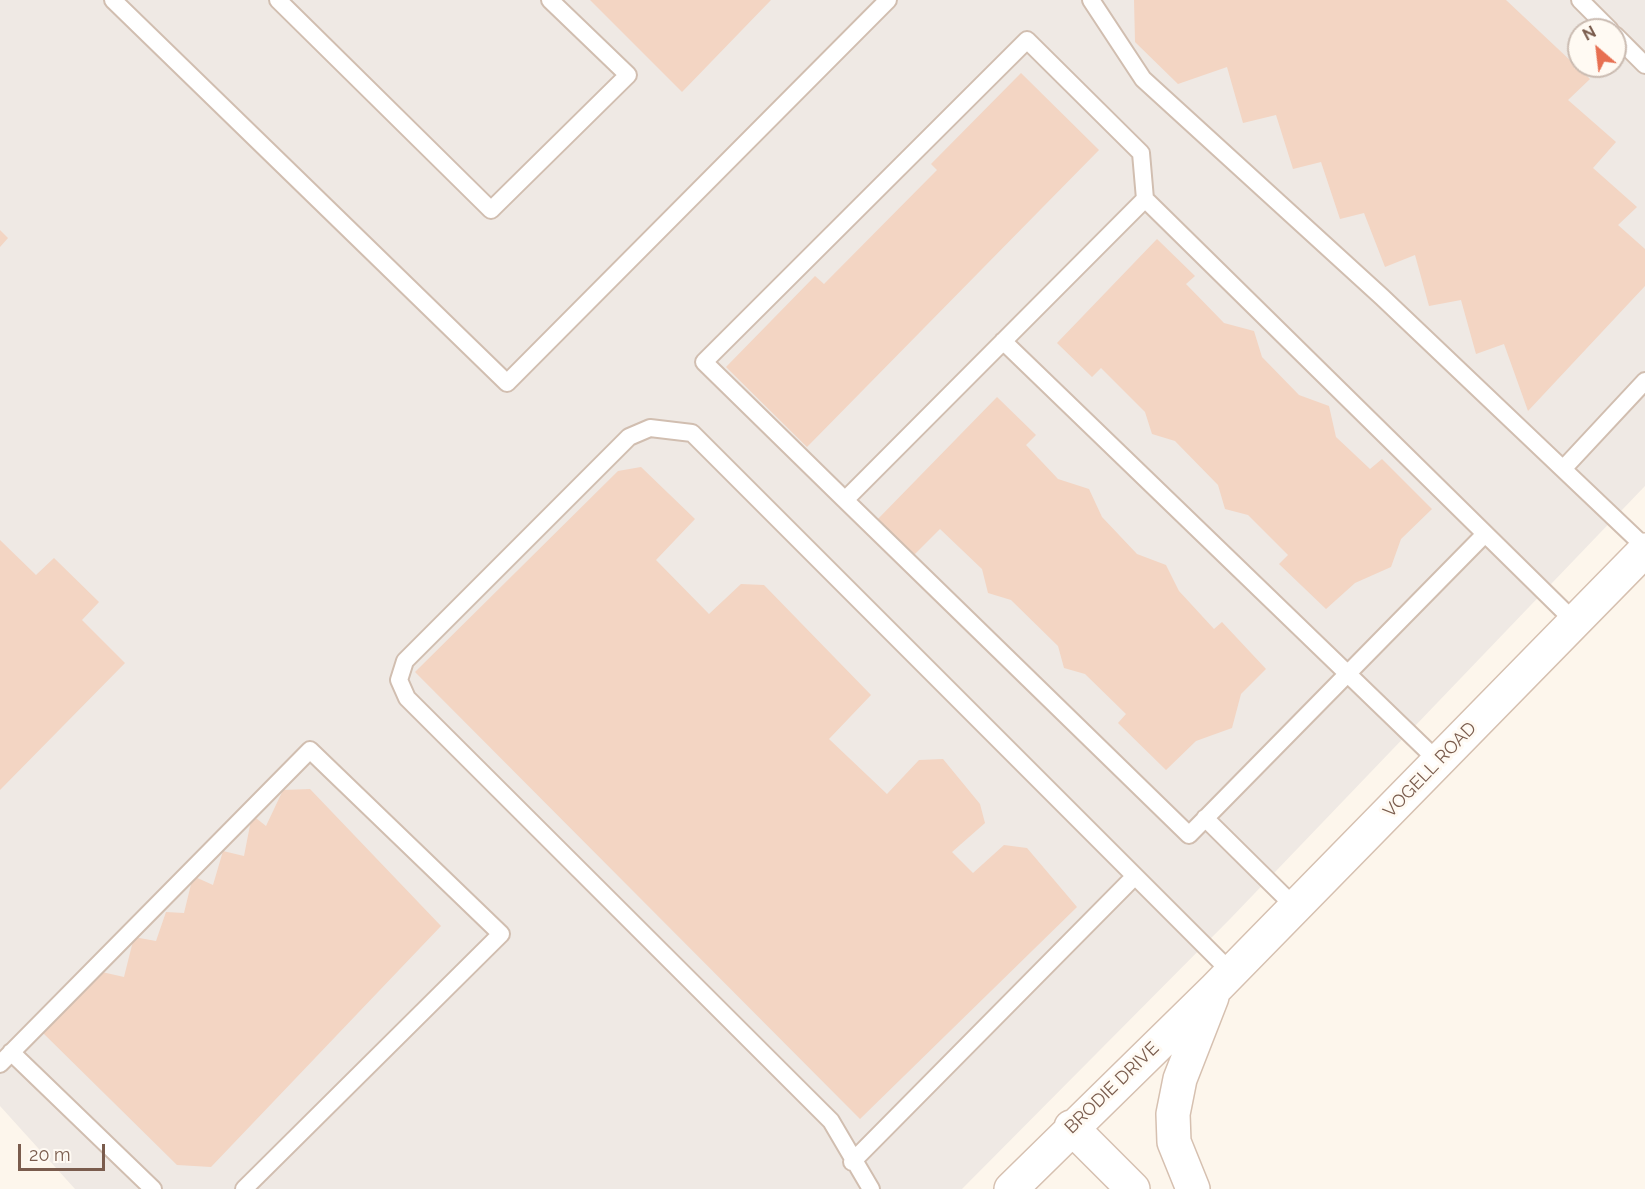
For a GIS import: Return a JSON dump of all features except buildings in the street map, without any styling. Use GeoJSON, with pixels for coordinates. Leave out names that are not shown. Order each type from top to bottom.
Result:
{"type":"FeatureCollection","features":[{"type":"Feature","properties":{"kind":"street","name":"VOGELL ROAD"},"geometry":{"type":"LineString","coordinates":[[1223,980],[1645,549]]}},
{"type":"Feature","properties":{"kind":"street","name":"BRODIE DRIVE"},"geometry":{"type":"LineString","coordinates":[[1011,1189],[1071,1127],[1223,980]]}},
{"type":"Feature","properties":{"kind":"street"},"geometry":{"type":"LineString","coordinates":[[1193,1189],[1174,1142],[1173,1114],[1180,1079],[1223,980]]}},
{"type":"Feature","properties":{"kind":"street"},"geometry":{"type":"LineString","coordinates":[[1071,1127],[1133,1189]]}},
{"type":"Feature","properties":{"kind":"lane"},"geometry":{"type":"LineString","coordinates":[[113,0],[507,382],[888,0]]}},
{"type":"Feature","properties":{"kind":"lane"},"geometry":{"type":"LineString","coordinates":[[278,0],[491,210],[628,75],[550,0]]}},
{"type":"Feature","properties":{"kind":"lane"},"geometry":{"type":"LineString","coordinates":[[1091,0],[1143,79],[1382,297],[1645,549]]}},
{"type":"Feature","properties":{"kind":"lane"},"geometry":{"type":"LineString","coordinates":[[1581,0],[1598,18]]}},
{"type":"Feature","properties":{"kind":"lane"},"geometry":{"type":"LineString","coordinates":[[1485,534],[1189,835],[704,362],[1027,40],[1141,153],[1144,199],[1575,622]]}},
{"type":"Feature","properties":{"kind":"lane"},"geometry":{"type":"LineString","coordinates":[[1627,47],[1645,65]]}},
{"type":"Feature","properties":{"kind":"lane"},"geometry":{"type":"LineString","coordinates":[[845,500],[1144,199]]}},
{"type":"Feature","properties":{"kind":"lane"},"geometry":{"type":"LineString","coordinates":[[1003,341],[1438,761]]}},
{"type":"Feature","properties":{"kind":"lane"},"geometry":{"type":"LineString","coordinates":[[1563,469],[1645,381]]}},
{"type":"Feature","properties":{"kind":"lane"},"geometry":{"type":"LineString","coordinates":[[871,1189],[852,1162],[831,1121],[407,698],[399,680],[405,661],[629,437],[650,428],[692,433],[1135,876],[1223,980]]}},
{"type":"Feature","properties":{"kind":"lane"},"geometry":{"type":"LineString","coordinates":[[153,1189],[6,1058],[310,750],[501,934],[244,1189]]}},
{"type":"Feature","properties":{"kind":"lane"},"geometry":{"type":"LineString","coordinates":[[1205,819],[1295,907]]}},
{"type":"Feature","properties":{"kind":"lane"},"geometry":{"type":"LineString","coordinates":[[852,1162],[1135,876]]}},
{"type":"Feature","properties":{"kind":"shaded area"},"geometry":{"type":"Polygon","coordinates":[[[0,0],[1645,0],[1645,486],[1230,919],[962,1189],[75,1189],[0,1106],[0,0]]]}}]}
